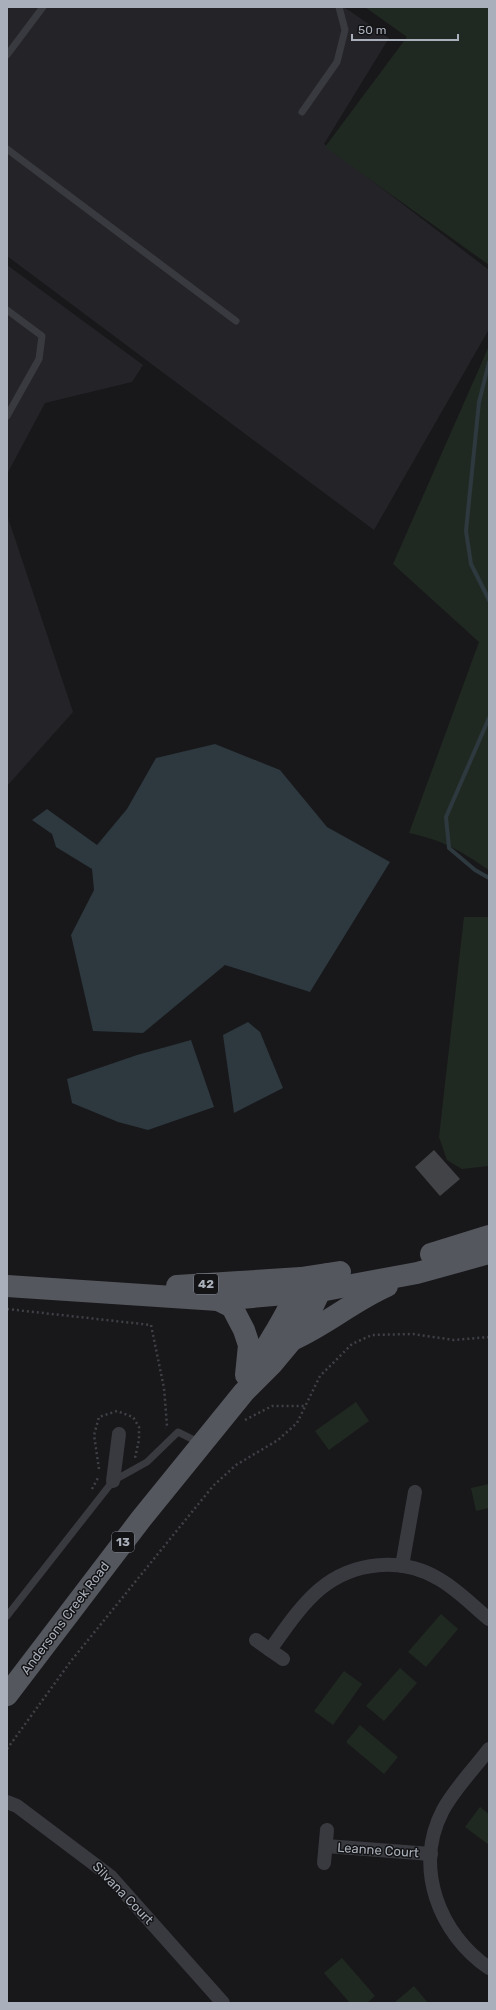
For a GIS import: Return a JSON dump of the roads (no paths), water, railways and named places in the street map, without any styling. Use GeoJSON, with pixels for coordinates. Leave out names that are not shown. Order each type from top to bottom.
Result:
{"type":"FeatureCollection","features":[{"type":"Feature","properties":{"kind":"main road","name":"42"},"geometry":{"type":"LineString","coordinates":[[324,1283],[408,1261],[489,1236]]}},
{"type":"Feature","properties":{"kind":"main road","name":"42"},"geometry":{"type":"LineString","coordinates":[[7,1286],[218,1300],[298,1286],[417,1273],[489,1253]]}},
{"type":"Feature","properties":{"kind":"main road"},"geometry":{"type":"LineString","coordinates":[[292,1340],[313,1331],[367,1295],[417,1273]]}},
{"type":"Feature","properties":{"kind":"main road","name":"Andersons Creek Road"},"geometry":{"type":"LineString","coordinates":[[7,1694],[140,1519],[244,1392],[272,1364],[292,1340],[324,1283]]}},
{"type":"Feature","properties":{"kind":"main road","name":"42"},"geometry":{"type":"LineString","coordinates":[[110,1292],[298,1286]]}},
{"type":"Feature","properties":{"kind":"main road","name":"Andersons Creek Road"},"geometry":{"type":"LineString","coordinates":[[244,1392],[260,1356],[298,1286]]}},
{"type":"Feature","properties":{"kind":"main road"},"geometry":{"type":"LineString","coordinates":[[218,1300],[232,1307],[244,1330],[249,1345],[244,1392]]}},
{"type":"Feature","properties":{"kind":"street"},"geometry":{"type":"LineString","coordinates":[[113,1481],[119,1434]]}},
{"type":"Feature","properties":{"kind":"street"},"geometry":{"type":"LineString","coordinates":[[402,1566],[415,1492]]}},
{"type":"Feature","properties":{"kind":"street"},"geometry":{"type":"LineString","coordinates":[[270,1650],[303,1607],[329,1583],[341,1576],[366,1568],[390,1564],[429,1574],[440,1580],[489,1619]]}},
{"type":"Feature","properties":{"kind":"street"},"geometry":{"type":"LineString","coordinates":[[256,1640],[283,1659]]}},
{"type":"Feature","properties":{"kind":"street"},"geometry":{"type":"LineString","coordinates":[[489,1749],[457,1789],[443,1811],[437,1824],[431,1854],[433,1890],[444,1921],[464,1948],[489,1968]]}},
{"type":"Feature","properties":{"kind":"street","name":"Silvana Court"},"geometry":{"type":"LineString","coordinates":[[7,1802],[17,1806],[110,1876],[223,2003]]}},
{"type":"Feature","properties":{"kind":"street","name":"Leanne Court"},"geometry":{"type":"LineString","coordinates":[[324,1863],[327,1830]]}},
{"type":"Feature","properties":{"kind":"street","name":"Leanne Court"},"geometry":{"type":"LineString","coordinates":[[326,1846],[431,1854]]}},
{"type":"Feature","properties":{"kind":"lane"},"geometry":{"type":"LineString","coordinates":[[7,55],[43,7]]}},
{"type":"Feature","properties":{"kind":"lane"},"geometry":{"type":"LineString","coordinates":[[302,112],[337,62],[345,30],[339,7]]}},
{"type":"Feature","properties":{"kind":"lane"},"geometry":{"type":"LineString","coordinates":[[7,149],[236,320]]}},
{"type":"Feature","properties":{"kind":"lane"},"geometry":{"type":"LineString","coordinates":[[7,310],[42,336],[39,360],[7,416]]}},
{"type":"Feature","properties":{"kind":"lane"},"geometry":{"type":"LineString","coordinates":[[7,1616],[113,1481],[147,1462],[178,1432],[202,1444]]}},
{"type":"Feature","properties":{"kind":"waterway"},"geometry":{"type":"LineString","coordinates":[[489,362],[479,402],[466,531],[471,564],[489,600]]}},
{"type":"Feature","properties":{"kind":"waterway"},"geometry":{"type":"LineString","coordinates":[[489,718],[446,817],[449,848],[475,870],[489,878]]}}]}
